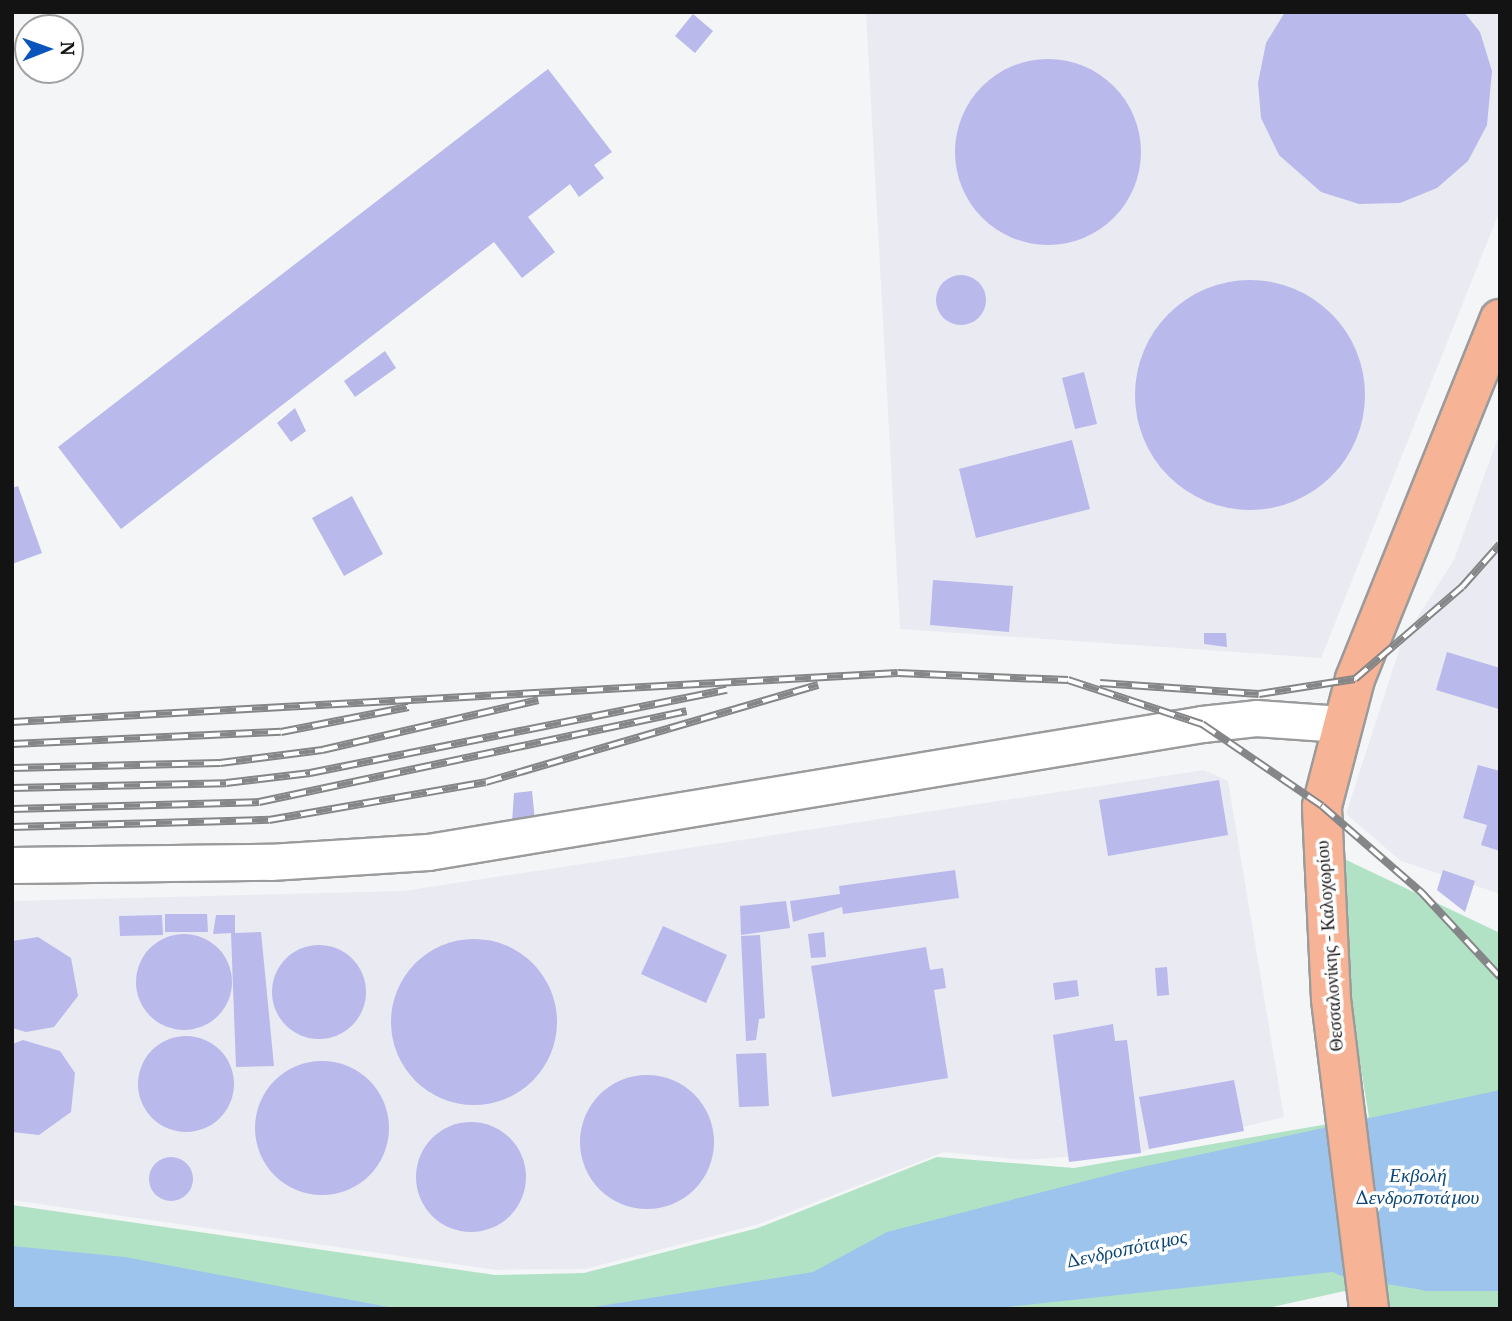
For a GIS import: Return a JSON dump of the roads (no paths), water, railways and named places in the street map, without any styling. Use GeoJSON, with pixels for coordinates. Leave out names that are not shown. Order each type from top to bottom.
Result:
{"type":"FeatureCollection","features":[{"type":"Feature","properties":{"kind":"main road","name":"Θεσσαλονίκης - Καλοχωρίου"},"geometry":{"type":"LineString","coordinates":[[1369,1309],[1360,1270],[1343,1115],[1320,858],[1322,806],[1341,724],[1500,319]]}},
{"type":"Feature","properties":{"kind":"street"},"geometry":{"type":"LineString","coordinates":[[12,865],[270,862],[428,852],[1202,724],[1256,718],[1341,724]]}},
{"type":"Feature","properties":{"kind":"water","name":"Εκβολή Δενδροποτάμου"},"geometry":{"type":"Polygon","coordinates":[[[1500,1090],[1500,1260],[1463,1258],[988,1309],[581,1309],[813,1272],[887,1232],[1128,1170],[1500,1090]]]}},
{"type":"Feature","properties":{"kind":"water"},"geometry":{"type":"Polygon","coordinates":[[[12,1246],[125,1257],[399,1309],[12,1309],[12,1246]]]}},
{"type":"Feature","properties":{"kind":"waterway","name":"Δενδροπόταμος"},"geometry":{"type":"LineString","coordinates":[[1348,1252],[1429,1266],[1500,1266]]}},
{"type":"Feature","properties":{"kind":"railway"},"geometry":{"type":"LineString","coordinates":[[1100,683],[1259,694],[1355,679],[1462,587],[1500,544]]}},
{"type":"Feature","properties":{"kind":"railway"},"geometry":{"type":"LineString","coordinates":[[12,722],[898,673],[1068,680],[1202,724],[1322,806],[1422,893],[1500,977]]}},
{"type":"Feature","properties":{"kind":"railway"},"geometry":{"type":"LineString","coordinates":[[12,827],[269,820],[486,782],[818,685]]}},
{"type":"Feature","properties":{"kind":"railway"},"geometry":{"type":"LineString","coordinates":[[12,788],[226,783],[310,773],[727,690]]}},
{"type":"Feature","properties":{"kind":"railway"},"geometry":{"type":"LineString","coordinates":[[12,768],[220,763],[322,750],[538,700]]}},
{"type":"Feature","properties":{"kind":"railway"},"geometry":{"type":"LineString","coordinates":[[12,744],[281,732],[409,707]]}},
{"type":"Feature","properties":{"kind":"railway"},"geometry":{"type":"LineString","coordinates":[[12,809],[259,802],[686,711]]}}]}
